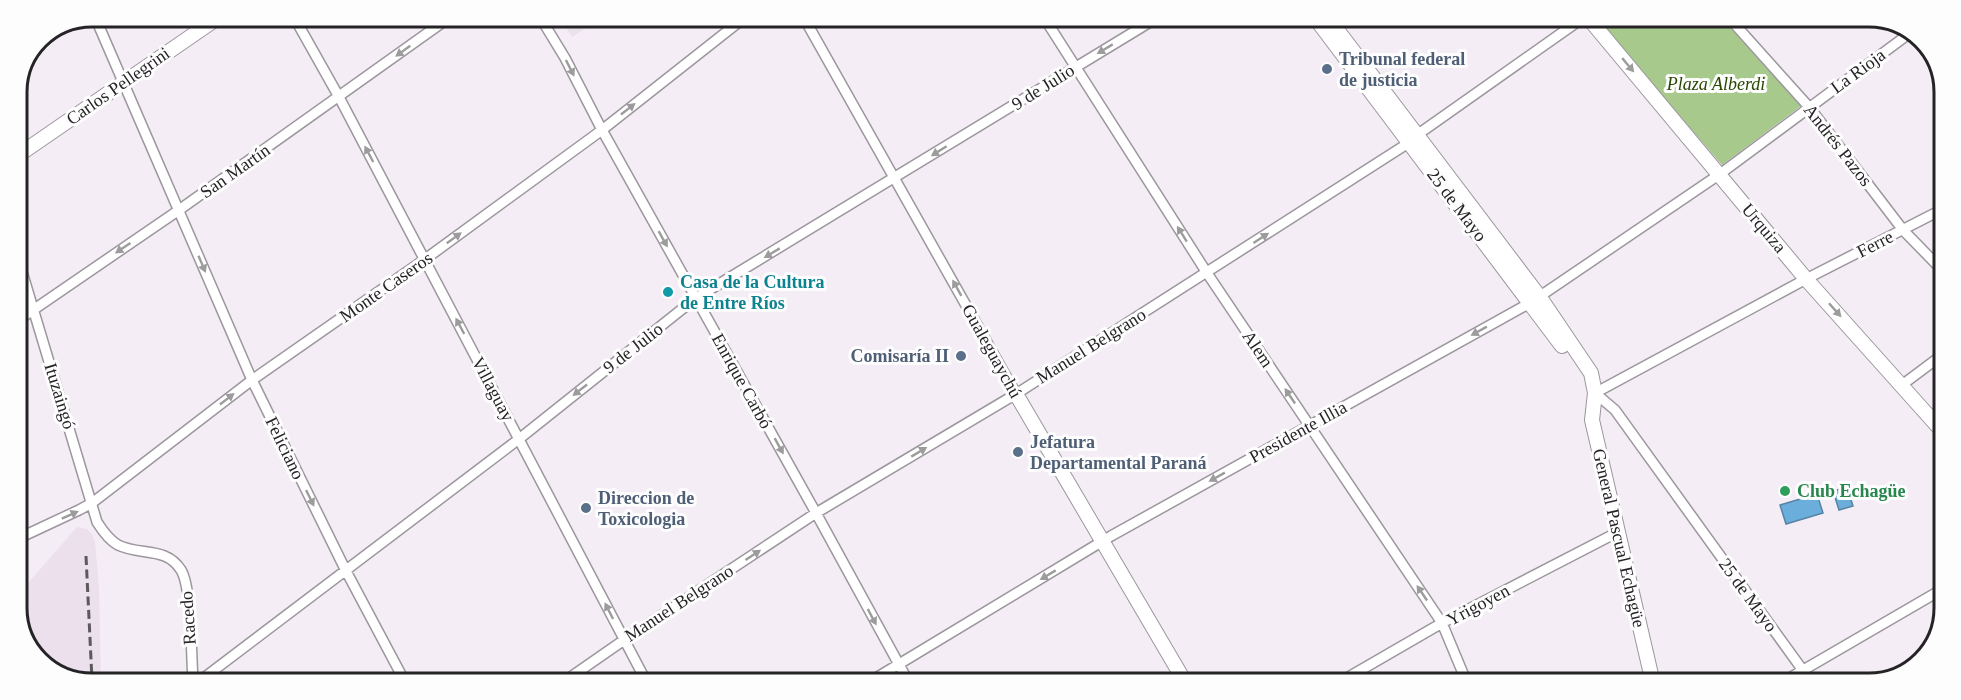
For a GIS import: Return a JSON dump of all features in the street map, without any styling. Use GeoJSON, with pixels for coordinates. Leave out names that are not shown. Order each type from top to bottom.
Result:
{"type":"FeatureCollection","features":[{"type":"Feature","properties":{"kind":"street","name":"Feliciano"},"geometry":{"type":"LineString","coordinates":[[100,27],[252,380],[345,569],[400,673]]}},
{"type":"Feature","properties":{"kind":"street","name":"Carlos Pellegrini"},"geometry":{"type":"LineString","coordinates":[[27,149],[204,27]]}},
{"type":"Feature","properties":{"kind":"street","name":"Villaguay"},"geometry":{"type":"LineString","coordinates":[[300,27],[339,97],[642,673]]}},
{"type":"Feature","properties":{"kind":"street","name":"San Martín"},"geometry":{"type":"LineString","coordinates":[[27,314],[179,210],[436,27]]}},
{"type":"Feature","properties":{"kind":"street","name":"Enrique Carbó"},"geometry":{"type":"LineString","coordinates":[[546,27],[903,673]]}},
{"type":"Feature","properties":{"kind":"street","name":"Monte Caseros"},"geometry":{"type":"LineString","coordinates":[[27,534],[92,503],[252,380],[424,260],[602,130],[733,27]]}},
{"type":"Feature","properties":{"kind":"street","name":"Gualeguaychú"},"geometry":{"type":"LineString","coordinates":[[809,27],[1016,394],[1180,673]]}},
{"type":"Feature","properties":{"kind":"street","name":"Alem"},"geometry":{"type":"LineString","coordinates":[[1050,27],[1207,273],[1443,623],[1463,673]]}},
{"type":"Feature","properties":{"kind":"street","name":"9 de Julio"},"geometry":{"type":"LineString","coordinates":[[210,673],[519,439],[696,298],[1142,27]]}},
{"type":"Feature","properties":{"kind":"street","name":"25 de Mayo"},"geometry":{"type":"LineString","coordinates":[[1323,27],[1413,139],[1534,300],[1595,393],[1615,410],[1803,671]]}},
{"type":"Feature","properties":{"kind":"street","name":"25 de Mayo"},"geometry":{"type":"LineString","coordinates":[[1335,27],[1413,139]]}},
{"type":"Feature","properties":{"kind":"street","name":"Manuel Belgrano"},"geometry":{"type":"LineString","coordinates":[[577,673],[816,513],[1016,394],[1207,273],[1413,139],[1570,27]]}},
{"type":"Feature","properties":{"kind":"street","name":"Urquiza"},"geometry":{"type":"LineString","coordinates":[[1596,27],[1806,279],[1934,423]]}},
{"type":"Feature","properties":{"kind":"street","name":"Andrés Pazos"},"geometry":{"type":"LineString","coordinates":[[1737,27],[1809,107],[1903,230],[1934,262]]}},
{"type":"Feature","properties":{"kind":"street","name":"La Rioja"},"geometry":{"type":"LineString","coordinates":[[1720,174],[1904,37]]}},
{"type":"Feature","properties":{"kind":"street","name":"Presidente Illia"},"geometry":{"type":"LineString","coordinates":[[884,673],[1111,536],[1534,300],[1720,174]]}},
{"type":"Feature","properties":{"kind":"street","name":"Ferre"},"geometry":{"type":"LineString","coordinates":[[1806,279],[1934,214]]}},
{"type":"Feature","properties":{"kind":"street"},"geometry":{"type":"LineString","coordinates":[[1595,393],[1806,279]]}},
{"type":"Feature","properties":{"kind":"street","name":"Ituzaingó"},"geometry":{"type":"LineString","coordinates":[[27,289],[92,503]]}},
{"type":"Feature","properties":{"kind":"street"},"geometry":{"type":"LineString","coordinates":[[1902,385],[1934,361]]}},
{"type":"Feature","properties":{"kind":"street","name":"General Pascual Echagüe"},"geometry":{"type":"LineString","coordinates":[[1595,393],[1592,420],[1651,673]]}},
{"type":"Feature","properties":{"kind":"street","name":"Racedo"},"geometry":{"type":"LineString","coordinates":[[92,503],[97,522],[104,534],[118,545],[160,553],[174,561],[182,571],[188,595],[193,673]]}},
{"type":"Feature","properties":{"kind":"street","name":"Yrigoyen"},"geometry":{"type":"LineString","coordinates":[[1356,673],[1443,623],[1618,532]]}},
{"type":"Feature","properties":{"kind":"street"},"geometry":{"type":"LineString","coordinates":[[1799,673],[1934,594]]}},
{"type":"Feature","properties":{"kind":"shaded area"},"geometry":{"type":"Polygon","coordinates":[[[566,27],[587,27],[572,37],[566,27]]]}},
{"type":"Feature","properties":{"kind":"shaded area"},"geometry":{"type":"Polygon","coordinates":[[[77,527],[87,529],[92,534],[95,542],[99,587],[101,673],[71,670],[56,662],[40,648],[28,621],[28,583],[77,527]]]}},
{"type":"Feature","properties":{"kind":"green space","name":"Plaza Alberdi"},"geometry":{"type":"Polygon","coordinates":[[[1603,27],[1729,27],[1801,106],[1722,165],[1603,27]]]}},
{"type":"Feature","properties":{"kind":"water"},"geometry":{"type":"Polygon","coordinates":[[[1847,487],[1853,506],[1839,510],[1833,491],[1847,487]]]}},
{"type":"Feature","properties":{"kind":"water"},"geometry":{"type":"Polygon","coordinates":[[[1817,494],[1823,513],[1786,524],[1780,505],[1817,494]]]}},
{"type":"Feature","properties":{"kind":"railway"},"geometry":{"type":"LineString","coordinates":[[86,556],[92,673]]}},
{"type":"Feature","properties":{"kind":"place","name":"Tribunal federal de justicia"},"geometry":{"type":"Point","coordinates":[1327,69]}},
{"type":"Feature","properties":{"kind":"place","name":"Casa de la Cultura de Entre Ríos"},"geometry":{"type":"Point","coordinates":[668,292]}},
{"type":"Feature","properties":{"kind":"place","name":"Comisaría II"},"geometry":{"type":"Point","coordinates":[961,356]}},
{"type":"Feature","properties":{"kind":"place","name":"Jefatura Departamental Paraná"},"geometry":{"type":"Point","coordinates":[1018,452]}},
{"type":"Feature","properties":{"kind":"place","name":"Club Echagüe"},"geometry":{"type":"Point","coordinates":[1785,491]}},
{"type":"Feature","properties":{"kind":"place","name":"Direccion de Toxicologia"},"geometry":{"type":"Point","coordinates":[586,508]}}]}
